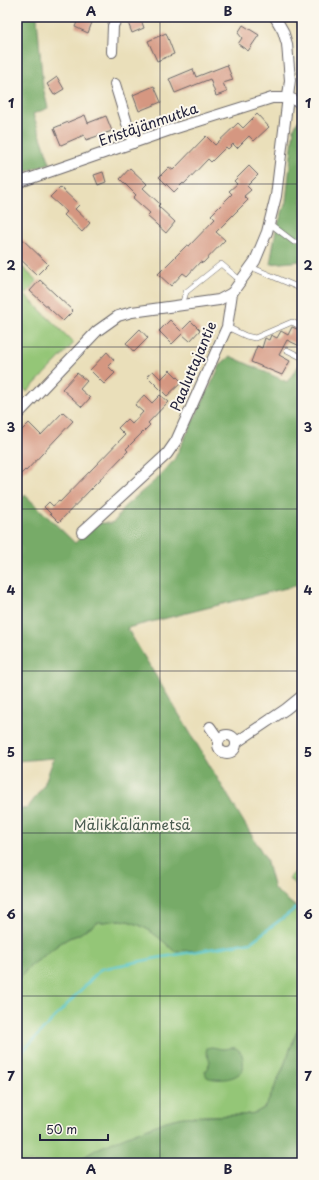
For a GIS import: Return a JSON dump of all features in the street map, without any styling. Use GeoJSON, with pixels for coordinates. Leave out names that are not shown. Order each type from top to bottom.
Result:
{"type":"FeatureCollection","features":[{"type":"Feature","properties":{"kind":"street"},"geometry":{"type":"LineString","coordinates":[[112,52],[113,26],[117,17]]}},
{"type":"Feature","properties":{"kind":"street","name":"Paaluttajantie"},"geometry":{"type":"LineString","coordinates":[[82,532],[167,454],[176,441],[227,327],[232,293],[255,261],[269,223],[276,196],[289,98],[290,80],[287,44],[283,31],[275,17]]}},
{"type":"Feature","properties":{"kind":"street"},"geometry":{"type":"LineString","coordinates":[[116,84],[133,143]]}},
{"type":"Feature","properties":{"kind":"street","name":"Eristäjänmutka"},"geometry":{"type":"LineString","coordinates":[[17,183],[133,143],[272,98],[289,98]]}},
{"type":"Feature","properties":{"kind":"street"},"geometry":{"type":"LineString","coordinates":[[289,98],[302,103]]}},
{"type":"Feature","properties":{"kind":"street"},"geometry":{"type":"LineString","coordinates":[[17,415],[97,331],[118,316],[132,312],[219,300],[232,293]]}},
{"type":"Feature","properties":{"kind":"street"},"geometry":{"type":"LineString","coordinates":[[210,727],[219,740],[219,749],[227,754],[230,753],[235,750],[237,742],[286,709],[302,696]]}},
{"type":"Feature","properties":{"kind":"street"},"geometry":{"type":"LineString","coordinates":[[219,740],[223,736],[229,735],[237,742]]}},
{"type":"Feature","properties":{"kind":"lane"},"geometry":{"type":"LineString","coordinates":[[269,223],[294,242],[302,242]]}},
{"type":"Feature","properties":{"kind":"lane"},"geometry":{"type":"LineString","coordinates":[[182,305],[186,292],[221,264],[241,281]]}},
{"type":"Feature","properties":{"kind":"lane"},"geometry":{"type":"LineString","coordinates":[[251,267],[302,289]]}},
{"type":"Feature","properties":{"kind":"lane"},"geometry":{"type":"LineString","coordinates":[[227,327],[254,338],[292,322],[302,328]]}},
{"type":"Feature","properties":{"kind":"lane"},"geometry":{"type":"LineString","coordinates":[[287,350],[301,357],[302,355]]}},
{"type":"Feature","properties":{"kind":"green space"},"geometry":{"type":"Polygon","coordinates":[[[17,17],[37,17],[43,87],[48,108],[33,114],[50,163],[17,175],[17,17]]]}},
{"type":"Feature","properties":{"kind":"green space"},"geometry":{"type":"Polygon","coordinates":[[[294,17],[302,17],[302,38],[294,17]]]}},
{"type":"Feature","properties":{"kind":"green space"},"geometry":{"type":"Polygon","coordinates":[[[302,119],[302,261],[270,264],[276,230],[286,202],[294,128],[298,121],[302,119]]]}},
{"type":"Feature","properties":{"kind":"green space"},"geometry":{"type":"Polygon","coordinates":[[[17,262],[37,281],[25,295],[74,343],[27,392],[17,382],[17,262]]]}},
{"type":"Feature","properties":{"kind":"green space","name":"Mälikkälänmetsä"},"geometry":{"type":"Polygon","coordinates":[[[230,356],[287,382],[302,361],[302,584],[127,628],[266,859],[274,889],[296,907],[251,942],[204,950],[174,951],[156,935],[143,927],[128,921],[114,920],[98,922],[78,935],[59,944],[28,968],[17,982],[17,808],[27,809],[44,785],[54,758],[17,761],[17,504],[25,495],[75,543],[95,523],[111,523],[116,520],[124,507],[159,477],[174,460],[221,364],[230,356]]]}},
{"type":"Feature","properties":{"kind":"green space"},"geometry":{"type":"Polygon","coordinates":[[[302,865],[302,892],[289,878],[302,865]]]}},
{"type":"Feature","properties":{"kind":"green space"},"geometry":{"type":"Polygon","coordinates":[[[297,909],[302,913],[302,1018],[283,1068],[264,1108],[255,1113],[243,1115],[199,1116],[87,1155],[78,1163],[17,1163],[17,982],[28,968],[59,944],[78,935],[98,921],[128,921],[143,927],[156,935],[174,951],[251,942],[297,909]]]}},
{"type":"Feature","properties":{"kind":"green space"},"geometry":{"type":"Polygon","coordinates":[[[302,1018],[302,1163],[78,1163],[97,1149],[166,1121],[183,1117],[243,1115],[255,1113],[264,1108],[283,1068],[302,1018]]]}},
{"type":"Feature","properties":{"kind":"green space"},"geometry":{"type":"Polygon","coordinates":[[[211,1047],[223,1049],[234,1048],[241,1052],[243,1067],[240,1073],[233,1077],[224,1079],[207,1077],[205,1072],[210,1062],[206,1052],[207,1048],[211,1047]]]}},
{"type":"Feature","properties":{"kind":"building"},"geometry":{"type":"Polygon","coordinates":[[[79,17],[94,17],[88,33],[75,27],[79,17]]]}},
{"type":"Feature","properties":{"kind":"building"},"geometry":{"type":"Polygon","coordinates":[[[133,17],[140,17],[144,28],[132,33],[127,20],[133,17]]]}},
{"type":"Feature","properties":{"kind":"building"},"geometry":{"type":"Polygon","coordinates":[[[243,25],[259,35],[248,51],[238,44],[242,38],[238,33],[243,25]]]}},
{"type":"Feature","properties":{"kind":"building"},"geometry":{"type":"Polygon","coordinates":[[[166,33],[174,54],[157,61],[148,41],[166,33]]]}},
{"type":"Feature","properties":{"kind":"building"},"geometry":{"type":"Polygon","coordinates":[[[227,65],[233,80],[223,83],[227,92],[216,96],[210,79],[175,93],[169,79],[193,69],[196,77],[227,65]]]}},
{"type":"Feature","properties":{"kind":"building"},"geometry":{"type":"Polygon","coordinates":[[[57,77],[64,89],[54,95],[47,84],[57,77]]]}},
{"type":"Feature","properties":{"kind":"building"},"geometry":{"type":"Polygon","coordinates":[[[154,86],[161,102],[139,111],[133,95],[154,86]]]}},
{"type":"Feature","properties":{"kind":"building"},"geometry":{"type":"Polygon","coordinates":[[[257,114],[269,127],[254,141],[249,136],[237,148],[233,144],[228,149],[226,147],[211,162],[208,159],[184,184],[183,183],[174,192],[159,177],[169,167],[173,170],[206,136],[215,145],[238,123],[243,128],[257,114]]]}},
{"type":"Feature","properties":{"kind":"building"},"geometry":{"type":"Polygon","coordinates":[[[85,115],[88,123],[106,116],[112,131],[86,140],[84,135],[61,145],[54,128],[85,115]]]}},
{"type":"Feature","properties":{"kind":"building"},"geometry":{"type":"Polygon","coordinates":[[[249,166],[258,175],[247,186],[251,190],[244,196],[248,200],[216,232],[225,240],[203,263],[200,262],[187,276],[183,273],[171,286],[158,274],[187,245],[189,246],[215,219],[211,215],[232,194],[229,191],[237,184],[234,181],[249,166]]]}},
{"type":"Feature","properties":{"kind":"building"},"geometry":{"type":"Polygon","coordinates":[[[130,168],[147,184],[143,188],[160,204],[158,206],[175,222],[166,233],[147,216],[150,213],[133,198],[136,195],[120,179],[130,168]]]}},
{"type":"Feature","properties":{"kind":"building"},"geometry":{"type":"Polygon","coordinates":[[[103,172],[106,182],[98,185],[94,175],[103,172]]]}},
{"type":"Feature","properties":{"kind":"building"},"geometry":{"type":"Polygon","coordinates":[[[60,187],[79,205],[75,209],[90,223],[82,232],[64,215],[67,212],[50,197],[60,187]]]}},
{"type":"Feature","properties":{"kind":"building"},"geometry":{"type":"Polygon","coordinates":[[[17,234],[48,264],[37,275],[17,256],[17,234]]]}},
{"type":"Feature","properties":{"kind":"building"},"geometry":{"type":"Polygon","coordinates":[[[40,280],[73,311],[63,321],[30,291],[40,280]]]}},
{"type":"Feature","properties":{"kind":"building"},"geometry":{"type":"Polygon","coordinates":[[[170,320],[181,331],[191,321],[200,330],[190,341],[182,334],[172,344],[159,331],[170,320]]]}},
{"type":"Feature","properties":{"kind":"building"},"geometry":{"type":"Polygon","coordinates":[[[292,327],[302,331],[302,347],[287,340],[279,355],[290,361],[282,375],[251,362],[257,346],[262,348],[265,338],[269,340],[271,335],[277,338],[281,331],[288,335],[292,327]]]}},
{"type":"Feature","properties":{"kind":"building"},"geometry":{"type":"Polygon","coordinates":[[[140,329],[148,338],[134,352],[126,343],[140,329]]]}},
{"type":"Feature","properties":{"kind":"building"},"geometry":{"type":"Polygon","coordinates":[[[107,352],[114,360],[108,366],[115,373],[104,384],[90,370],[107,352]]]}},
{"type":"Feature","properties":{"kind":"building"},"geometry":{"type":"Polygon","coordinates":[[[170,370],[182,382],[167,396],[147,376],[153,371],[161,379],[170,370]]]}},
{"type":"Feature","properties":{"kind":"building"},"geometry":{"type":"Polygon","coordinates":[[[77,373],[87,381],[80,389],[90,398],[82,407],[62,389],[77,373]]]}},
{"type":"Feature","properties":{"kind":"building"},"geometry":{"type":"Polygon","coordinates":[[[144,395],[152,403],[160,395],[168,402],[148,423],[150,425],[126,449],[128,451],[59,522],[44,507],[49,502],[53,506],[59,501],[60,502],[125,435],[118,428],[127,419],[132,424],[143,412],[135,405],[144,395]]]}},
{"type":"Feature","properties":{"kind":"building"},"geometry":{"type":"Polygon","coordinates":[[[63,412],[73,421],[26,471],[25,470],[17,478],[17,435],[29,423],[41,435],[63,412]]]}},
{"type":"Feature","properties":{"kind":"waterway"},"geometry":{"type":"LineString","coordinates":[[17,1057],[101,969],[251,942],[296,908]]}}]}
